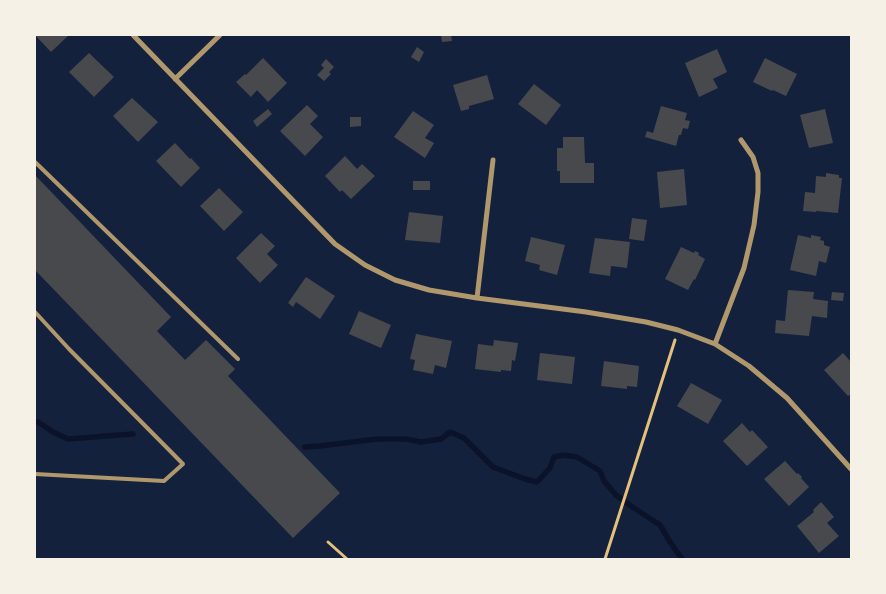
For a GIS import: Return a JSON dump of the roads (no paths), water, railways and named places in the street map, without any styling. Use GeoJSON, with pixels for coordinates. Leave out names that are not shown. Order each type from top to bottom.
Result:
{"type":"FeatureCollection","features":[{"type":"Feature","properties":{"kind":"street"},"geometry":{"type":"LineString","coordinates":[[133,35],[335,244],[365,265],[395,280],[420,288],[646,322],[678,330],[715,344],[749,366],[787,398],[851,469]]}},
{"type":"Feature","properties":{"kind":"street"},"geometry":{"type":"LineString","coordinates":[[175,79],[220,35]]}},
{"type":"Feature","properties":{"kind":"street"},"geometry":{"type":"LineString","coordinates":[[715,344],[744,268],[754,225],[758,173],[752,157],[741,140]]}},
{"type":"Feature","properties":{"kind":"street"},"geometry":{"type":"LineString","coordinates":[[477,298],[493,160]]}},
{"type":"Feature","properties":{"kind":"lane"},"geometry":{"type":"LineString","coordinates":[[35,162],[238,359]]}},
{"type":"Feature","properties":{"kind":"lane"},"geometry":{"type":"LineString","coordinates":[[35,312],[182,464],[164,481],[35,474]]}},
{"type":"Feature","properties":{"kind":"waterway"},"geometry":{"type":"LineString","coordinates":[[35,422],[68,439],[133,434]]}},
{"type":"Feature","properties":{"kind":"waterway"},"geometry":{"type":"LineString","coordinates":[[305,447],[377,439],[406,439],[421,442],[441,439],[450,432],[464,438],[493,467],[537,482],[550,468],[554,457],[563,455],[577,457],[600,471],[604,481],[616,495],[660,525],[682,559]]}}]}
